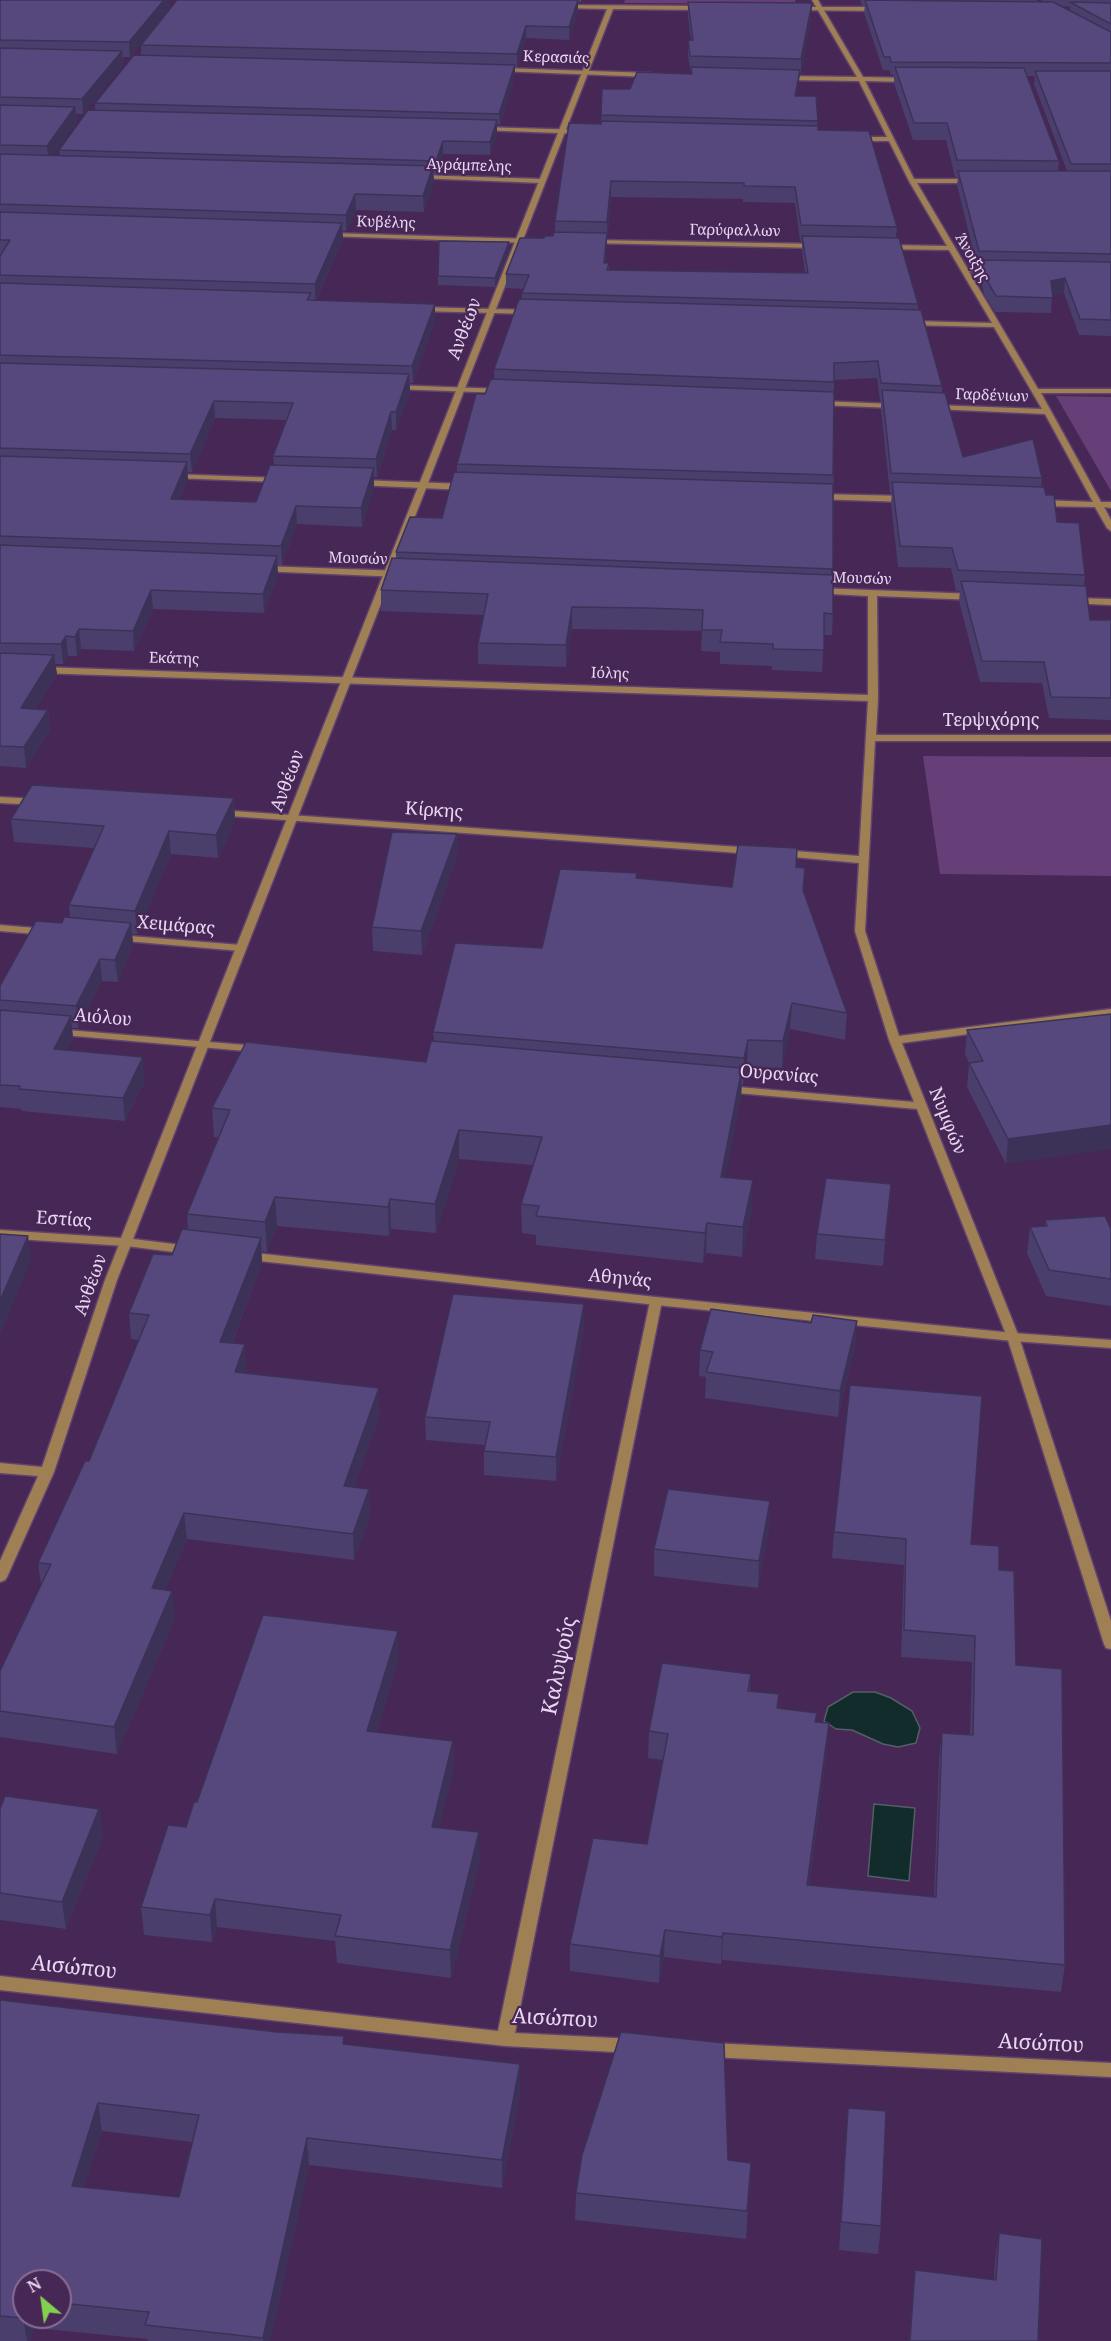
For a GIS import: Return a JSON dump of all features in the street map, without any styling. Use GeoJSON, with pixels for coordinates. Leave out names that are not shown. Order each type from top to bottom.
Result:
{"type":"FeatureCollection","features":[{"type":"Feature","properties":{"kind":"street","name":"Άνοιξης"},"geometry":{"type":"LineString","coordinates":[[815,0],[861,79],[912,181],[996,326],[1037,391],[1111,528]]}},
{"type":"Feature","properties":{"kind":"street"},"geometry":{"type":"LineString","coordinates":[[551,7],[613,4],[715,8]]}},
{"type":"Feature","properties":{"kind":"street","name":"Ανθέων"},"geometry":{"type":"LineString","coordinates":[[0,1577],[47,1472],[111,1280],[613,4]]}},
{"type":"Feature","properties":{"kind":"street"},"geometry":{"type":"LineString","coordinates":[[784,9],[889,9]]}},
{"type":"Feature","properties":{"kind":"street","name":"Κερασιάς"},"geometry":{"type":"LineString","coordinates":[[492,70],[657,75]]}},
{"type":"Feature","properties":{"kind":"street"},"geometry":{"type":"LineString","coordinates":[[777,78],[920,80]]}},
{"type":"Feature","properties":{"kind":"street"},"geometry":{"type":"LineString","coordinates":[[467,128],[597,132]]}},
{"type":"Feature","properties":{"kind":"street"},"geometry":{"type":"LineString","coordinates":[[843,138],[890,139]]}},
{"type":"Feature","properties":{"kind":"street","name":"Αγράμπελης"},"geometry":{"type":"LineString","coordinates":[[411,177],[542,181]]}},
{"type":"Feature","properties":{"kind":"street"},"geometry":{"type":"LineString","coordinates":[[912,181],[983,181]]}},
{"type":"Feature","properties":{"kind":"street","name":"Κυβέλης"},"geometry":{"type":"LineString","coordinates":[[318,234],[519,241]]}},
{"type":"Feature","properties":{"kind":"street"},"geometry":{"type":"LineString","coordinates":[[519,241],[542,241]]}},
{"type":"Feature","properties":{"kind":"street","name":"Γαρύφαλλων"},"geometry":{"type":"LineString","coordinates":[[577,242],[823,246]]}},
{"type":"Feature","properties":{"kind":"street"},"geometry":{"type":"LineString","coordinates":[[881,247],[951,249]]}},
{"type":"Feature","properties":{"kind":"street"},"geometry":{"type":"LineString","coordinates":[[963,270],[1008,271]]}},
{"type":"Feature","properties":{"kind":"street"},"geometry":{"type":"LineString","coordinates":[[408,308],[539,312]]}},
{"type":"Feature","properties":{"kind":"street"},"geometry":{"type":"LineString","coordinates":[[902,323],[996,326]]}},
{"type":"Feature","properties":{"kind":"street"},"geometry":{"type":"LineString","coordinates":[[390,387],[509,391]]}},
{"type":"Feature","properties":{"kind":"street"},"geometry":{"type":"LineString","coordinates":[[1037,391],[1111,391]]}},
{"type":"Feature","properties":{"kind":"street"},"geometry":{"type":"LineString","coordinates":[[808,403],[904,406]]}},
{"type":"Feature","properties":{"kind":"street","name":"Γαρδένιων"},"geometry":{"type":"LineString","coordinates":[[928,407],[1048,412]]}},
{"type":"Feature","properties":{"kind":"street"},"geometry":{"type":"LineString","coordinates":[[165,476],[294,481]]}},
{"type":"Feature","properties":{"kind":"street"},"geometry":{"type":"LineString","coordinates":[[353,483],[471,487]]}},
{"type":"Feature","properties":{"kind":"street"},"geometry":{"type":"LineString","coordinates":[[802,496],[921,500]]}},
{"type":"Feature","properties":{"kind":"street"},"geometry":{"type":"LineString","coordinates":[[1028,503],[1111,505]]}},
{"type":"Feature","properties":{"kind":"street","name":"Μουσών"},"geometry":{"type":"LineString","coordinates":[[247,568],[412,575]]}},
{"type":"Feature","properties":{"kind":"street","name":"Μουσών"},"geometry":{"type":"LineString","coordinates":[[801,590],[992,598]]}},
{"type":"Feature","properties":{"kind":"street","name":"Νυμφών"},"geometry":{"type":"LineString","coordinates":[[872,593],[873,698],[861,931],[895,1040],[1013,1336],[1111,1644]]}},
{"type":"Feature","properties":{"kind":"street"},"geometry":{"type":"LineString","coordinates":[[1063,600],[1111,602]]}},
{"type":"Feature","properties":{"kind":"street","name":"Εκάτης"},"geometry":{"type":"LineString","coordinates":[[25,669],[347,679]]}},
{"type":"Feature","properties":{"kind":"street","name":"Ιόλης"},"geometry":{"type":"LineString","coordinates":[[347,679],[873,698]]}},
{"type":"Feature","properties":{"kind":"street","name":"Τερψιχόρης"},"geometry":{"type":"LineString","coordinates":[[871,738],[1111,738]]}},
{"type":"Feature","properties":{"kind":"street"},"geometry":{"type":"LineString","coordinates":[[0,800],[47,803]]}},
{"type":"Feature","properties":{"kind":"street","name":"Κίρκης"},"geometry":{"type":"LineString","coordinates":[[211,812],[865,860]]}},
{"type":"Feature","properties":{"kind":"street"},"geometry":{"type":"LineString","coordinates":[[0,928],[57,933]]}},
{"type":"Feature","properties":{"kind":"street","name":"Χειμάρας"},"geometry":{"type":"LineString","coordinates":[[104,937],[241,948]]}},
{"type":"Feature","properties":{"kind":"street"},"geometry":{"type":"LineString","coordinates":[[895,1040],[1111,1012]]}},
{"type":"Feature","properties":{"kind":"street","name":"Αιόλου"},"geometry":{"type":"LineString","coordinates":[[45,1031],[203,1044]]}},
{"type":"Feature","properties":{"kind":"street"},"geometry":{"type":"LineString","coordinates":[[203,1044],[274,1050]]}},
{"type":"Feature","properties":{"kind":"street","name":"Ουρανίας"},"geometry":{"type":"LineString","coordinates":[[710,1087],[922,1106]]}},
{"type":"Feature","properties":{"kind":"street","name":"Εστίας"},"geometry":{"type":"LineString","coordinates":[[0,1234],[126,1242]]}},
{"type":"Feature","properties":{"kind":"street"},"geometry":{"type":"LineString","coordinates":[[126,1242],[204,1252]]}},
{"type":"Feature","properties":{"kind":"street","name":"Αθηνάς"},"geometry":{"type":"LineString","coordinates":[[227,1254],[656,1301],[1111,1344]]}},
{"type":"Feature","properties":{"kind":"street","name":"Καλυψούς"},"geometry":{"type":"LineString","coordinates":[[506,2039],[656,1301]]}},
{"type":"Feature","properties":{"kind":"street"},"geometry":{"type":"LineString","coordinates":[[0,1468],[47,1472]]}},
{"type":"Feature","properties":{"kind":"street","name":"Αισώπου"},"geometry":{"type":"LineString","coordinates":[[0,1983],[506,2039],[648,2047]]}},
{"type":"Feature","properties":{"kind":"street","name":"Αισώπου"},"geometry":{"type":"LineString","coordinates":[[695,2049],[1111,2070]]}},
{"type":"Feature","properties":{"kind":"shaded area"},"geometry":{"type":"Polygon","coordinates":[[[625,0],[795,0],[796,4],[624,3],[625,0]]]}},
{"type":"Feature","properties":{"kind":"shaded area"},"geometry":{"type":"Polygon","coordinates":[[[1056,396],[1111,397],[1111,491],[1056,396]]]}},
{"type":"Feature","properties":{"kind":"shaded area"},"geometry":{"type":"Polygon","coordinates":[[[923,756],[1111,757],[1111,876],[940,874],[923,756]]]}},
{"type":"Feature","properties":{"kind":"shaded area"},"geometry":{"type":"Polygon","coordinates":[[[853,1692],[875,1692],[891,1698],[912,1711],[920,1728],[916,1743],[898,1747],[883,1744],[852,1730],[836,1729],[824,1721],[828,1707],[853,1692]]]}},
{"type":"Feature","properties":{"kind":"shaded area"},"geometry":{"type":"Polygon","coordinates":[[[874,1804],[915,1808],[909,1881],[868,1876],[874,1804]]]}},
{"type":"Feature","properties":{"kind":"building"},"geometry":{"type":"Polygon","coordinates":[[[0,0],[164,0],[129,42],[0,40],[0,0]]]}},
{"type":"Feature","properties":{"kind":"building"},"geometry":{"type":"Polygon","coordinates":[[[177,0],[578,0],[569,27],[526,26],[517,54],[141,45],[177,0]]]}},
{"type":"Feature","properties":{"kind":"building"},"geometry":{"type":"Polygon","coordinates":[[[865,0],[1053,2],[1111,32],[1111,63],[891,62],[890,57],[884,57],[865,0]]]}},
{"type":"Feature","properties":{"kind":"building"},"geometry":{"type":"Polygon","coordinates":[[[688,2],[812,3],[801,59],[690,56],[688,40],[693,40],[688,2]]]}},
{"type":"Feature","properties":{"kind":"building"},"geometry":{"type":"Polygon","coordinates":[[[1070,2],[1111,3],[1111,24],[1070,2]]]}},
{"type":"Feature","properties":{"kind":"building"},"geometry":{"type":"Polygon","coordinates":[[[0,48],[122,51],[82,99],[0,97],[0,48]]]}},
{"type":"Feature","properties":{"kind":"building"},"geometry":{"type":"Polygon","coordinates":[[[134,55],[515,65],[499,114],[95,103],[134,55]]]}},
{"type":"Feature","properties":{"kind":"building"},"geometry":{"type":"Polygon","coordinates":[[[691,67],[800,70],[795,96],[816,96],[818,121],[601,115],[602,89],[630,89],[637,72],[692,74],[691,67]]]}},
{"type":"Feature","properties":{"kind":"building"},"geometry":{"type":"Polygon","coordinates":[[[895,67],[1024,68],[1059,161],[957,160],[947,123],[914,123],[895,67]]]}},
{"type":"Feature","properties":{"kind":"building"},"geometry":{"type":"Polygon","coordinates":[[[1035,71],[1111,71],[1111,164],[1071,164],[1035,71]]]}},
{"type":"Feature","properties":{"kind":"building"},"geometry":{"type":"Polygon","coordinates":[[[0,105],[75,107],[47,146],[0,145],[0,105]]]}},
{"type":"Feature","properties":{"kind":"building"},"geometry":{"type":"Polygon","coordinates":[[[88,110],[497,120],[490,142],[443,141],[436,161],[59,150],[88,110]]]}},
{"type":"Feature","properties":{"kind":"building"},"geometry":{"type":"Polygon","coordinates":[[[601,121],[818,126],[818,130],[869,131],[897,227],[801,225],[795,187],[744,186],[744,183],[611,181],[607,222],[555,221],[569,123],[601,124],[601,121]]]}},
{"type":"Feature","properties":{"kind":"building"},"geometry":{"type":"Polygon","coordinates":[[[0,154],[433,166],[423,196],[355,194],[346,215],[0,204],[0,154]]]}},
{"type":"Feature","properties":{"kind":"building"},"geometry":{"type":"Polygon","coordinates":[[[958,171],[1111,171],[1111,254],[979,251],[958,171]]]}},
{"type":"Feature","properties":{"kind":"building"},"geometry":{"type":"Polygon","coordinates":[[[0,212],[342,223],[315,284],[0,275],[0,256],[10,240],[0,240],[0,212]]]}},
{"type":"Feature","properties":{"kind":"building"},"geometry":{"type":"Polygon","coordinates":[[[554,232],[607,233],[604,263],[609,263],[607,270],[808,273],[802,236],[899,238],[918,304],[522,293],[529,275],[506,274],[520,238],[544,238],[553,236],[554,232]]]}},
{"type":"Feature","properties":{"kind":"building"},"geometry":{"type":"Polygon","coordinates":[[[439,241],[509,242],[495,278],[438,276],[439,241]]]}},
{"type":"Feature","properties":{"kind":"building"},"geometry":{"type":"Polygon","coordinates":[[[981,260],[1111,262],[1111,320],[1080,319],[1065,278],[1051,281],[1053,298],[996,296],[986,279],[981,260]]]}},
{"type":"Feature","properties":{"kind":"building"},"geometry":{"type":"Polygon","coordinates":[[[0,283],[311,293],[307,300],[435,304],[412,366],[0,355],[0,283]]]}},
{"type":"Feature","properties":{"kind":"building"},"geometry":{"type":"Polygon","coordinates":[[[519,299],[921,310],[942,386],[881,383],[878,361],[834,363],[834,382],[494,369],[519,299]]]}},
{"type":"Feature","properties":{"kind":"building"},"geometry":{"type":"Polygon","coordinates":[[[0,363],[409,374],[396,412],[391,412],[376,459],[273,456],[293,403],[214,401],[190,454],[0,448],[0,363]]]}},
{"type":"Feature","properties":{"kind":"building"},"geometry":{"type":"Polygon","coordinates":[[[491,379],[834,392],[833,475],[457,464],[476,394],[485,394],[491,379]]]}},
{"type":"Feature","properties":{"kind":"building"},"geometry":{"type":"Polygon","coordinates":[[[882,390],[945,393],[963,457],[1033,439],[1042,478],[891,473],[882,390]]]}},
{"type":"Feature","properties":{"kind":"building"},"geometry":{"type":"Polygon","coordinates":[[[0,456],[187,462],[171,499],[256,502],[270,465],[374,468],[361,508],[296,506],[281,546],[0,536],[0,456]]]}},
{"type":"Feature","properties":{"kind":"building"},"geometry":{"type":"Polygon","coordinates":[[[454,472],[833,484],[833,569],[396,552],[410,517],[442,518],[454,472]]]}},
{"type":"Feature","properties":{"kind":"building"},"geometry":{"type":"Polygon","coordinates":[[[892,482],[1044,487],[1046,495],[1054,495],[1057,522],[1079,523],[1085,575],[958,570],[952,548],[900,546],[892,482]]]}},
{"type":"Feature","properties":{"kind":"building"},"geometry":{"type":"Polygon","coordinates":[[[0,545],[277,556],[263,594],[151,590],[133,631],[79,629],[75,637],[66,636],[61,644],[0,643],[0,545]]]}},
{"type":"Feature","properties":{"kind":"building"},"geometry":{"type":"Polygon","coordinates":[[[392,558],[833,575],[833,614],[824,613],[824,650],[773,649],[773,644],[720,642],[722,630],[702,630],[703,610],[647,608],[572,607],[566,645],[478,643],[488,594],[381,590],[392,558]]]}},
{"type":"Feature","properties":{"kind":"building"},"geometry":{"type":"Polygon","coordinates":[[[961,581],[1086,586],[1090,620],[1111,620],[1111,698],[1051,697],[1044,662],[982,661],[961,581]]]}},
{"type":"Feature","properties":{"kind":"building"},"geometry":{"type":"Polygon","coordinates":[[[0,653],[54,655],[21,708],[48,710],[24,747],[0,746],[0,653]]]}},
{"type":"Feature","properties":{"kind":"building"},"geometry":{"type":"Polygon","coordinates":[[[32,785],[234,798],[216,835],[169,831],[135,911],[69,905],[104,826],[11,819],[32,785]]]}},
{"type":"Feature","properties":{"kind":"building"},"geometry":{"type":"Polygon","coordinates":[[[392,832],[457,834],[421,931],[372,927],[392,832]]]}},
{"type":"Feature","properties":{"kind":"building"},"geometry":{"type":"Polygon","coordinates":[[[738,845],[797,848],[796,867],[805,868],[803,890],[847,1013],[792,1003],[783,1041],[748,1040],[744,1058],[433,1032],[455,943],[542,948],[560,869],[637,873],[636,878],[732,887],[738,845]]]}},
{"type":"Feature","properties":{"kind":"building"},"geometry":{"type":"Polygon","coordinates":[[[64,917],[131,923],[115,960],[100,959],[76,1006],[0,1000],[0,986],[36,921],[62,923],[64,917]]]}},
{"type":"Feature","properties":{"kind":"building"},"geometry":{"type":"Polygon","coordinates":[[[0,1010],[71,1016],[54,1049],[143,1057],[123,1098],[19,1089],[20,1086],[0,1085],[0,1010]]]}},
{"type":"Feature","properties":{"kind":"building"},"geometry":{"type":"Polygon","coordinates":[[[1111,1014],[1111,1125],[1008,1139],[969,1063],[983,1061],[967,1030],[1111,1014]]]}},
{"type":"Feature","properties":{"kind":"building"},"geometry":{"type":"Polygon","coordinates":[[[431,1041],[742,1068],[721,1177],[753,1180],[743,1227],[707,1223],[705,1233],[536,1216],[539,1206],[521,1204],[542,1137],[459,1130],[435,1204],[390,1199],[388,1207],[275,1197],[265,1222],[187,1214],[230,1110],[212,1108],[246,1042],[426,1062],[431,1041]]]}},
{"type":"Feature","properties":{"kind":"building"},"geometry":{"type":"Polygon","coordinates":[[[826,1178],[891,1184],[885,1240],[817,1234],[826,1178]]]}},
{"type":"Feature","properties":{"kind":"building"},"geometry":{"type":"Polygon","coordinates":[[[1105,1216],[1111,1229],[1111,1279],[1049,1270],[1030,1227],[1047,1226],[1045,1220],[1105,1216]]]}},
{"type":"Feature","properties":{"kind":"building"},"geometry":{"type":"Polygon","coordinates":[[[182,1229],[261,1238],[220,1342],[245,1344],[235,1372],[379,1388],[344,1486],[369,1489],[353,1534],[184,1513],[152,1588],[172,1591],[114,1727],[0,1711],[0,1671],[51,1564],[38,1563],[85,1461],[89,1461],[149,1315],[129,1313],[153,1254],[172,1255],[182,1229]]]}},
{"type":"Feature","properties":{"kind":"building"},"geometry":{"type":"Polygon","coordinates":[[[0,1234],[28,1236],[0,1301],[0,1234]]]}},
{"type":"Feature","properties":{"kind":"building"},"geometry":{"type":"Polygon","coordinates":[[[453,1294],[584,1304],[556,1457],[484,1451],[490,1422],[425,1417],[453,1294]]]}},
{"type":"Feature","properties":{"kind":"building"},"geometry":{"type":"Polygon","coordinates":[[[711,1309],[811,1323],[813,1315],[857,1321],[840,1391],[706,1372],[713,1352],[700,1350],[711,1309]]]}},
{"type":"Feature","properties":{"kind":"building"},"geometry":{"type":"Polygon","coordinates":[[[850,1385],[982,1396],[971,1544],[999,1546],[999,1570],[1014,1571],[1016,1665],[1062,1669],[1065,1965],[723,1933],[722,1937],[665,1930],[660,1956],[570,1944],[593,1838],[647,1844],[668,1734],[649,1731],[662,1663],[751,1674],[748,1691],[779,1694],[777,1708],[817,1713],[815,1722],[829,1723],[807,1885],[936,1897],[942,1733],[973,1735],[975,1636],[904,1630],[906,1539],[834,1532],[850,1385]]]}},
{"type":"Feature","properties":{"kind":"building"},"geometry":{"type":"Polygon","coordinates":[[[668,1489],[770,1501],[759,1561],[654,1549],[668,1489]]]}},
{"type":"Feature","properties":{"kind":"building"},"geometry":{"type":"Polygon","coordinates":[[[263,1615],[398,1631],[367,1731],[453,1741],[432,1827],[479,1832],[450,1950],[335,1936],[341,1915],[215,1899],[210,1915],[141,1907],[168,1825],[186,1827],[194,1802],[197,1802],[263,1615]]]}},
{"type":"Feature","properties":{"kind":"building"},"geometry":{"type":"Polygon","coordinates":[[[5,1796],[99,1809],[62,1902],[0,1893],[0,1809],[5,1796]]]}},
{"type":"Feature","properties":{"kind":"building"},"geometry":{"type":"Polygon","coordinates":[[[0,2000],[277,2032],[344,2036],[343,2044],[520,2064],[502,2160],[307,2138],[263,2338],[145,2325],[149,2312],[72,2304],[72,2269],[12,2269],[12,2317],[0,2316],[0,2000]],[[98,2103],[72,2186],[179,2197],[199,2115],[98,2103]]]}},
{"type":"Feature","properties":{"kind":"building"},"geometry":{"type":"Polygon","coordinates":[[[621,2032],[724,2043],[728,2160],[751,2163],[747,2211],[576,2193],[582,2155],[621,2032]]]}},
{"type":"Feature","properties":{"kind":"building"},"geometry":{"type":"Polygon","coordinates":[[[848,2108],[886,2111],[881,2226],[841,2222],[848,2108]]]}},
{"type":"Feature","properties":{"kind":"building"},"geometry":{"type":"Polygon","coordinates":[[[999,2233],[1042,2239],[1038,2341],[910,2341],[915,2270],[996,2280],[999,2233]]]}}]}
